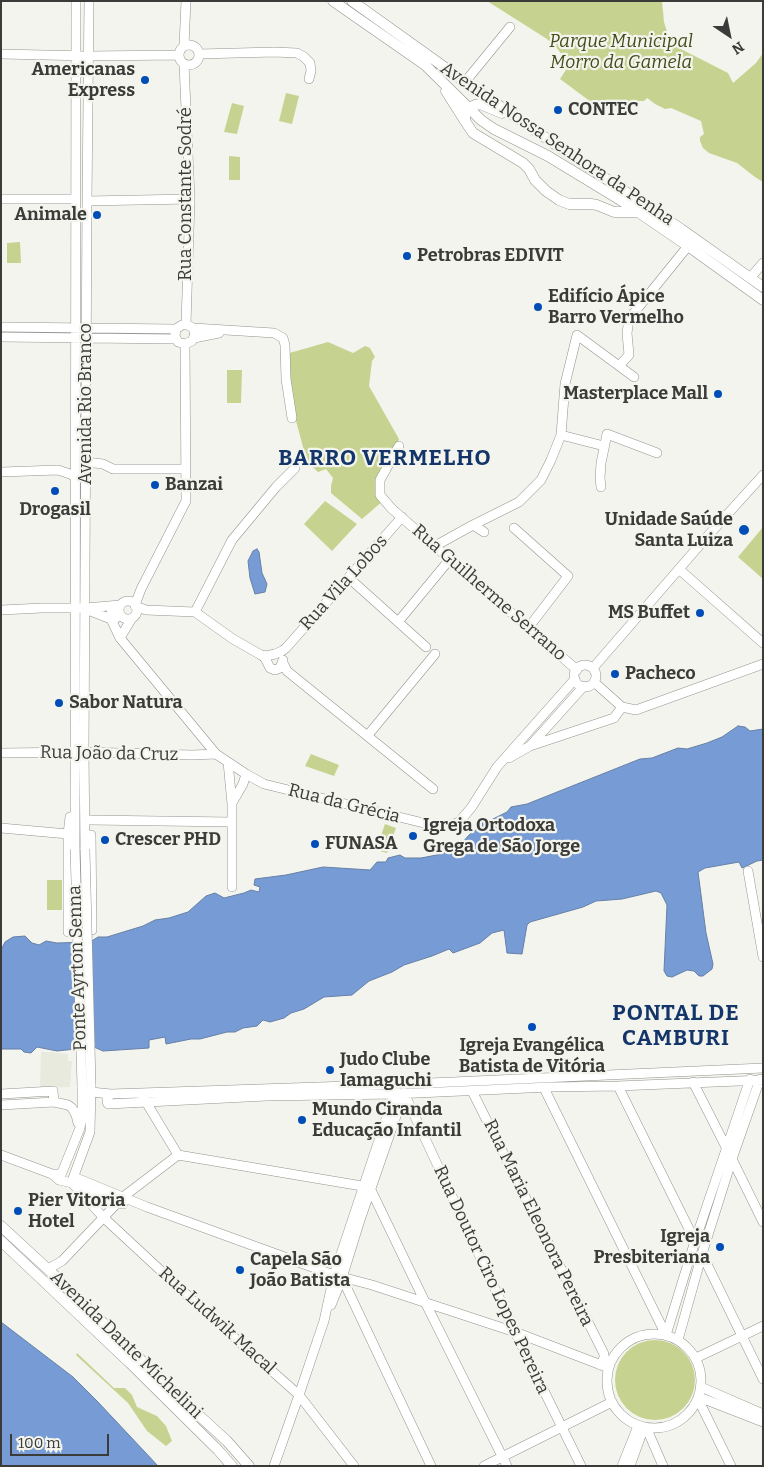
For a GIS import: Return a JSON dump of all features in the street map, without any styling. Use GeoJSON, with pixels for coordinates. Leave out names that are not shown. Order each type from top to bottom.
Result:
{"type":"FeatureCollection","features":[{"type":"Feature","properties":{"kind":"main road","name":"Avenida Nossa Senhora da Penha"},"geometry":{"type":"LineString","coordinates":[[333,1],[425,66],[481,120],[494,129],[548,156],[622,201],[763,300]]}},
{"type":"Feature","properties":{"kind":"main road","name":"Avenida Nossa Senhora da Penha"},"geometry":{"type":"LineString","coordinates":[[352,1],[465,82],[763,287]]}},
{"type":"Feature","properties":{"kind":"main road"},"geometry":{"type":"LineString","coordinates":[[440,79],[473,133],[523,163],[535,180],[559,200],[569,204],[597,205],[606,210],[620,213],[638,212]]}},
{"type":"Feature","properties":{"kind":"main road"},"geometry":{"type":"LineString","coordinates":[[464,121],[468,108],[475,104],[480,104],[526,124]]}},
{"type":"Feature","properties":{"kind":"main road"},"geometry":{"type":"LineString","coordinates":[[606,210],[613,210],[622,201],[621,189]]}},
{"type":"Feature","properties":{"kind":"main road","name":"Avenida Dante Michelini"},"geometry":{"type":"LineString","coordinates":[[1,1226],[48,1269],[181,1399],[228,1441],[249,1466]]}},
{"type":"Feature","properties":{"kind":"main road","name":"Avenida Dante Michelini"},"geometry":{"type":"LineString","coordinates":[[1,1241],[130,1363],[232,1466]]}},
{"type":"Feature","properties":{"kind":"street","name":"Avenida Rio Branco"},"geometry":{"type":"LineString","coordinates":[[76,1],[75,478],[81,608],[85,849]]}},
{"type":"Feature","properties":{"kind":"street","name":"Avenida Rio Branco"},"geometry":{"type":"LineString","coordinates":[[75,849],[74,752],[86,462],[89,1]]}},
{"type":"Feature","properties":{"kind":"street"},"geometry":{"type":"LineString","coordinates":[[184,46],[186,1]]}},
{"type":"Feature","properties":{"kind":"street"},"geometry":{"type":"LineString","coordinates":[[465,82],[510,27]]}},
{"type":"Feature","properties":{"kind":"street"},"geometry":{"type":"LineString","coordinates":[[192,45],[198,50],[199,54],[198,60],[189,66],[181,62],[178,55],[181,48],[192,45]]}},
{"type":"Feature","properties":{"kind":"street"},"geometry":{"type":"LineString","coordinates":[[199,54],[297,53],[310,63],[309,79]]}},
{"type":"Feature","properties":{"kind":"street"},"geometry":{"type":"LineString","coordinates":[[1,54],[88,56],[178,55]]}},
{"type":"Feature","properties":{"kind":"street","name":"Rua Constante Sodré"},"geometry":{"type":"LineString","coordinates":[[184,64],[190,198],[189,326]]}},
{"type":"Feature","properties":{"kind":"street"},"geometry":{"type":"LineString","coordinates":[[87,201],[190,198]]}},
{"type":"Feature","properties":{"kind":"street"},"geometry":{"type":"LineString","coordinates":[[1,199],[76,199]]}},
{"type":"Feature","properties":{"kind":"street"},"geometry":{"type":"LineString","coordinates":[[618,366],[629,355],[627,333],[629,319],[688,246]]}},
{"type":"Feature","properties":{"kind":"street"},"geometry":{"type":"LineString","coordinates":[[750,278],[763,263]]}},
{"type":"Feature","properties":{"kind":"street"},"geometry":{"type":"LineString","coordinates":[[231,331],[194,338],[189,344],[178,342],[176,334],[182,324],[231,331],[274,333],[282,338],[285,345],[286,380],[292,418]]}},
{"type":"Feature","properties":{"kind":"street"},"geometry":{"type":"LineString","coordinates":[[189,326],[194,331],[194,338]]}},
{"type":"Feature","properties":{"kind":"street"},"geometry":{"type":"LineString","coordinates":[[1,327],[76,327],[176,334]]}},
{"type":"Feature","properties":{"kind":"street"},"geometry":{"type":"LineString","coordinates":[[1,337],[87,338],[176,334]]}},
{"type":"Feature","properties":{"kind":"street"},"geometry":{"type":"LineString","coordinates":[[435,546],[520,502],[541,480],[561,435],[565,384],[578,334],[634,377]]}},
{"type":"Feature","properties":{"kind":"street"},"geometry":{"type":"LineString","coordinates":[[120,638],[186,500],[185,344]]}},
{"type":"Feature","properties":{"kind":"street"},"geometry":{"type":"LineString","coordinates":[[601,487],[600,478],[607,434],[657,453]]}},
{"type":"Feature","properties":{"kind":"street"},"geometry":{"type":"LineString","coordinates":[[561,435],[604,446]]}},
{"type":"Feature","properties":{"kind":"street","name":"Rua Guilherme Serrano"},"geometry":{"type":"LineString","coordinates":[[398,446],[380,480],[380,495],[392,509],[529,627],[576,674]]}},
{"type":"Feature","properties":{"kind":"street"},"geometry":{"type":"LineString","coordinates":[[58,470],[75,460]]}},
{"type":"Feature","properties":{"kind":"street"},"geometry":{"type":"LineString","coordinates":[[86,462],[102,464],[113,469],[185,469]]}},
{"type":"Feature","properties":{"kind":"street"},"geometry":{"type":"LineString","coordinates":[[195,612],[232,540],[276,487],[295,468]]}},
{"type":"Feature","properties":{"kind":"street"},"geometry":{"type":"LineString","coordinates":[[1,472],[58,470],[75,478]]}},
{"type":"Feature","properties":{"kind":"street"},"geometry":{"type":"LineString","coordinates":[[593,668],[763,475]]}},
{"type":"Feature","properties":{"kind":"street","name":"Rua Vila Lobos"},"geometry":{"type":"LineString","coordinates":[[273,654],[286,648],[402,517]]}},
{"type":"Feature","properties":{"kind":"street"},"geometry":{"type":"LineString","coordinates":[[473,525],[484,532]]}},
{"type":"Feature","properties":{"kind":"street"},"geometry":{"type":"LineString","coordinates":[[514,528],[568,576],[529,627]]}},
{"type":"Feature","properties":{"kind":"street"},"geometry":{"type":"LineString","coordinates":[[398,622],[450,559]]}},
{"type":"Feature","properties":{"kind":"street"},"geometry":{"type":"LineString","coordinates":[[680,570],[763,643]]}},
{"type":"Feature","properties":{"kind":"street"},"geometry":{"type":"LineString","coordinates":[[349,578],[426,647]]}},
{"type":"Feature","properties":{"kind":"street"},"geometry":{"type":"LineString","coordinates":[[1,610],[81,608],[130,602],[134,607]]}},
{"type":"Feature","properties":{"kind":"street"},"geometry":{"type":"LineString","coordinates":[[120,604],[119,612],[134,607]]}},
{"type":"Feature","properties":{"kind":"street"},"geometry":{"type":"LineString","coordinates":[[120,604],[146,610],[195,612],[261,655],[265,658],[270,668],[283,666]]}},
{"type":"Feature","properties":{"kind":"street"},"geometry":{"type":"LineString","coordinates":[[120,604],[111,613],[111,619],[120,638],[202,736],[213,754]]}},
{"type":"Feature","properties":{"kind":"street"},"geometry":{"type":"LineString","coordinates":[[81,608],[111,619],[140,604],[146,610]]}},
{"type":"Feature","properties":{"kind":"street","name":"Rua Vila Lobos"},"geometry":{"type":"LineString","coordinates":[[283,666],[286,648]]}},
{"type":"Feature","properties":{"kind":"street"},"geometry":{"type":"LineString","coordinates":[[267,663],[268,658],[273,654]]}},
{"type":"Feature","properties":{"kind":"street"},"geometry":{"type":"LineString","coordinates":[[368,735],[435,654]]}},
{"type":"Feature","properties":{"kind":"street"},"geometry":{"type":"LineString","coordinates":[[261,655],[280,655],[283,666],[434,789]]}},
{"type":"Feature","properties":{"kind":"street"},"geometry":{"type":"LineString","coordinates":[[594,682],[622,706],[636,710],[763,664]]}},
{"type":"Feature","properties":{"kind":"street"},"geometry":{"type":"LineString","coordinates":[[497,767],[576,674],[580,666],[585,665],[593,668],[596,675],[594,682],[589,686],[584,686],[578,683],[576,674]]}},
{"type":"Feature","properties":{"kind":"street"},"geometry":{"type":"LineString","coordinates":[[530,746],[584,686]]}},
{"type":"Feature","properties":{"kind":"street"},"geometry":{"type":"LineString","coordinates":[[497,767],[530,746],[614,718],[622,706]]}},
{"type":"Feature","properties":{"kind":"street","name":"Rua João da Cruz"},"geometry":{"type":"LineString","coordinates":[[1,753],[213,754]]}},
{"type":"Feature","properties":{"kind":"street","name":"Rua da Grécia"},"geometry":{"type":"LineString","coordinates":[[213,754],[264,784],[440,827],[459,822],[471,808],[497,767]]}},
{"type":"Feature","properties":{"kind":"street"},"geometry":{"type":"LineString","coordinates":[[227,762],[232,804],[232,887]]}},
{"type":"Feature","properties":{"kind":"street"},"geometry":{"type":"LineString","coordinates":[[232,804],[243,784],[246,774]]}},
{"type":"Feature","properties":{"kind":"street","name":"Avenida Rio Branco"},"geometry":{"type":"LineString","coordinates":[[74,801],[70,814],[68,834],[68,931],[70,932],[91,931],[90,820],[85,806]]}},
{"type":"Feature","properties":{"kind":"street"},"geometry":{"type":"LineString","coordinates":[[90,820],[231,822]]}},
{"type":"Feature","properties":{"kind":"street"},"geometry":{"type":"LineString","coordinates":[[1,828],[68,834]]}},
{"type":"Feature","properties":{"kind":"street","name":"Ponte Ayrton Senna"},"geometry":{"type":"LineString","coordinates":[[75,849],[88,1088]]}},
{"type":"Feature","properties":{"kind":"street","name":"Ponte Ayrton Senna"},"geometry":{"type":"LineString","coordinates":[[85,849],[88,1088]]}},
{"type":"Feature","properties":{"kind":"street"},"geometry":{"type":"LineString","coordinates":[[748,871],[759,911],[763,957]]}},
{"type":"Feature","properties":{"kind":"street"},"geometry":{"type":"LineString","coordinates":[[88,1088],[111,1094],[107,1098],[108,1104],[144,1097],[400,1089],[549,1077],[763,1068]]}},
{"type":"Feature","properties":{"kind":"street"},"geometry":{"type":"LineString","coordinates":[[595,1075],[595,1087]]}},
{"type":"Feature","properties":{"kind":"street"},"geometry":{"type":"LineString","coordinates":[[549,1077],[547,1087],[666,1336]]}},
{"type":"Feature","properties":{"kind":"street"},"geometry":{"type":"LineString","coordinates":[[666,1336],[750,1079]]}},
{"type":"Feature","properties":{"kind":"street"},"geometry":{"type":"LineString","coordinates":[[400,1089],[472,1091],[762,1080],[732,1159],[702,1254],[678,1340]]}},
{"type":"Feature","properties":{"kind":"street"},"geometry":{"type":"LineString","coordinates":[[693,1082],[727,1149]]}},
{"type":"Feature","properties":{"kind":"street"},"geometry":{"type":"LineString","coordinates":[[618,1086],[696,1241]]}},
{"type":"Feature","properties":{"kind":"street"},"geometry":{"type":"LineString","coordinates":[[58,1176],[80,1128],[88,1088]]}},
{"type":"Feature","properties":{"kind":"street"},"geometry":{"type":"LineString","coordinates":[[73,1180],[90,1132],[88,1088]]}},
{"type":"Feature","properties":{"kind":"street"},"geometry":{"type":"LineString","coordinates":[[324,1321],[336,1295],[339,1273],[365,1204],[367,1186],[398,1110],[400,1089]]}},
{"type":"Feature","properties":{"kind":"street"},"geometry":{"type":"LineString","coordinates":[[274,1466],[400,1089]]}},
{"type":"Feature","properties":{"kind":"street","name":"Rua Doutor Ciro Lopes Pereira"},"geometry":{"type":"LineString","coordinates":[[400,1089],[515,1332],[581,1466]]}},
{"type":"Feature","properties":{"kind":"street"},"geometry":{"type":"LineString","coordinates":[[1,1094],[47,1090],[53,1091],[54,1102]]}},
{"type":"Feature","properties":{"kind":"street","name":"Rua Maria Eleonora Pereira"},"geometry":{"type":"LineString","coordinates":[[472,1091],[604,1354],[607,1364]]}},
{"type":"Feature","properties":{"kind":"street"},"geometry":{"type":"LineString","coordinates":[[144,1097],[178,1155]]}},
{"type":"Feature","properties":{"kind":"street"},"geometry":{"type":"LineString","coordinates":[[1,1105],[54,1102],[68,1105],[76,1114],[80,1128]]}},
{"type":"Feature","properties":{"kind":"street"},"geometry":{"type":"LineString","coordinates":[[398,1110],[406,1106],[410,1108]]}},
{"type":"Feature","properties":{"kind":"street"},"geometry":{"type":"LineString","coordinates":[[1,1155],[73,1180],[120,1200],[147,1207],[304,1264],[339,1273],[607,1364]]}},
{"type":"Feature","properties":{"kind":"street"},"geometry":{"type":"LineString","coordinates":[[48,1269],[62,1261],[120,1200],[178,1155],[367,1186]]}},
{"type":"Feature","properties":{"kind":"street"},"geometry":{"type":"LineString","coordinates":[[732,1159],[763,1222]]}},
{"type":"Feature","properties":{"kind":"street","name":"Rua Ludwik Macal"},"geometry":{"type":"LineString","coordinates":[[73,1180],[103,1217],[299,1395],[325,1426],[354,1466]]}},
{"type":"Feature","properties":{"kind":"street"},"geometry":{"type":"LineString","coordinates":[[367,1186],[380,1208],[507,1466]]}},
{"type":"Feature","properties":{"kind":"street"},"geometry":{"type":"LineString","coordinates":[[365,1204],[380,1208]]}},
{"type":"Feature","properties":{"kind":"street"},"geometry":{"type":"LineString","coordinates":[[702,1254],[763,1379]]}},
{"type":"Feature","properties":{"kind":"street"},"geometry":{"type":"LineString","coordinates":[[339,1273],[431,1466]]}},
{"type":"Feature","properties":{"kind":"street"},"geometry":{"type":"LineString","coordinates":[[336,1295],[344,1291],[350,1294]]}},
{"type":"Feature","properties":{"kind":"street"},"geometry":{"type":"LineString","coordinates":[[696,1358],[763,1326]]}},
{"type":"Feature","properties":{"kind":"street"},"geometry":{"type":"LineString","coordinates":[[642,1336],[666,1336],[678,1340],[696,1358],[700,1368],[701,1387],[698,1398],[687,1415],[666,1427],[655,1428],[643,1427],[625,1418],[612,1402],[607,1386],[607,1364],[631,1340],[642,1336]]}},
{"type":"Feature","properties":{"kind":"street"},"geometry":{"type":"LineString","coordinates":[[701,1387],[763,1414]]}},
{"type":"Feature","properties":{"kind":"street"},"geometry":{"type":"LineString","coordinates":[[698,1398],[763,1422]]}},
{"type":"Feature","properties":{"kind":"street"},"geometry":{"type":"LineString","coordinates":[[698,1398],[731,1466]]}},
{"type":"Feature","properties":{"kind":"street"},"geometry":{"type":"LineString","coordinates":[[484,1466],[612,1402]]}},
{"type":"Feature","properties":{"kind":"street"},"geometry":{"type":"LineString","coordinates":[[622,1466],[643,1427]]}},
{"type":"Feature","properties":{"kind":"street"},"geometry":{"type":"LineString","coordinates":[[630,1466],[643,1427]]}},
{"type":"Feature","properties":{"kind":"street"},"geometry":{"type":"LineString","coordinates":[[643,1427],[663,1466]]}},
{"type":"Feature","properties":{"kind":"shaded area"},"geometry":{"type":"Polygon","coordinates":[[[41,1052],[68,1054],[68,1061],[72,1061],[70,1087],[40,1088],[41,1052]]]}},
{"type":"Feature","properties":{"kind":"green space","name":"Parque Municipal Morro da Gamela"},"geometry":{"type":"Polygon","coordinates":[[[487,1],[662,1],[664,22],[671,44],[728,73],[733,83],[756,63],[763,53],[763,182],[737,163],[709,153],[703,148],[700,141],[700,137],[704,134],[701,121],[671,108],[665,109],[647,98],[644,101],[636,101],[630,108],[591,102],[560,79],[571,62],[555,46],[487,1]]]}},
{"type":"Feature","properties":{"kind":"green space"},"geometry":{"type":"Polygon","coordinates":[[[286,93],[299,96],[292,124],[279,121],[286,93]]]}},
{"type":"Feature","properties":{"kind":"green space"},"geometry":{"type":"Polygon","coordinates":[[[232,103],[244,106],[237,134],[224,132],[232,103]]]}},
{"type":"Feature","properties":{"kind":"green space"},"geometry":{"type":"Polygon","coordinates":[[[229,156],[240,157],[240,180],[229,180],[229,156]]]}},
{"type":"Feature","properties":{"kind":"green space"},"geometry":{"type":"Polygon","coordinates":[[[20,242],[21,263],[7,263],[7,243],[20,242]]]}},
{"type":"Feature","properties":{"kind":"green space"},"geometry":{"type":"Polygon","coordinates":[[[328,342],[353,353],[365,346],[370,348],[375,357],[372,361],[369,386],[399,439],[381,487],[384,500],[362,519],[331,493],[333,478],[326,469],[318,472],[307,462],[295,417],[286,354],[328,342]]]}},
{"type":"Feature","properties":{"kind":"green space"},"geometry":{"type":"Polygon","coordinates":[[[227,370],[242,370],[241,403],[227,403],[227,370]]]}},
{"type":"Feature","properties":{"kind":"green space"},"geometry":{"type":"Polygon","coordinates":[[[325,501],[357,524],[332,551],[304,524],[325,501]]]}},
{"type":"Feature","properties":{"kind":"green space"},"geometry":{"type":"Polygon","coordinates":[[[763,527],[763,579],[738,557],[763,527]]]}},
{"type":"Feature","properties":{"kind":"green space"},"geometry":{"type":"Polygon","coordinates":[[[311,754],[339,765],[334,776],[305,766],[311,754]]]}},
{"type":"Feature","properties":{"kind":"green space"},"geometry":{"type":"Polygon","coordinates":[[[385,824],[396,828],[387,853],[376,850],[385,824]]]}},
{"type":"Feature","properties":{"kind":"green space"},"geometry":{"type":"Polygon","coordinates":[[[47,880],[62,880],[62,910],[47,910],[47,880]]]}},
{"type":"Feature","properties":{"kind":"green space"},"geometry":{"type":"Polygon","coordinates":[[[647,1340],[663,1340],[677,1346],[689,1358],[695,1372],[695,1388],[689,1402],[677,1414],[663,1420],[647,1420],[633,1414],[621,1402],[615,1388],[615,1372],[621,1358],[633,1346],[647,1340]]]}},
{"type":"Feature","properties":{"kind":"green space"},"geometry":{"type":"Polygon","coordinates":[[[77,1353],[114,1388],[125,1388],[132,1395],[137,1407],[157,1416],[166,1426],[172,1441],[166,1446],[147,1431],[128,1403],[76,1355],[77,1353]]]}},
{"type":"Feature","properties":{"kind":"water"},"geometry":{"type":"Polygon","coordinates":[[[257,549],[262,573],[267,584],[265,592],[255,594],[250,578],[248,561],[253,551],[257,549]]]}},
{"type":"Feature","properties":{"kind":"water"},"geometry":{"type":"Polygon","coordinates":[[[738,726],[745,727],[750,731],[763,729],[763,860],[742,868],[739,862],[705,868],[698,872],[706,933],[713,964],[712,969],[703,976],[699,976],[694,971],[687,970],[672,977],[667,976],[664,971],[667,905],[661,893],[656,891],[622,899],[596,901],[583,907],[530,922],[527,925],[522,954],[507,953],[504,930],[492,933],[480,943],[453,953],[449,949],[404,965],[369,981],[352,995],[324,997],[284,1018],[270,1022],[263,1020],[257,1026],[243,1028],[235,1032],[166,1044],[165,1037],[149,1040],[149,1048],[103,1051],[94,1047],[57,1051],[37,1047],[31,1053],[24,1052],[21,1049],[1,1049],[1,950],[5,942],[13,937],[25,936],[32,943],[39,945],[46,941],[57,943],[90,942],[98,937],[107,937],[143,926],[155,920],[188,912],[206,896],[215,893],[224,898],[251,890],[259,892],[260,887],[254,885],[255,879],[323,867],[370,870],[377,862],[386,862],[388,858],[400,855],[405,858],[421,858],[442,854],[461,844],[470,834],[483,825],[480,821],[483,819],[487,822],[507,812],[511,807],[527,804],[640,759],[652,758],[678,748],[687,749],[707,743],[722,737],[738,726]]]}},
{"type":"Feature","properties":{"kind":"water"},"geometry":{"type":"Polygon","coordinates":[[[1,1322],[73,1377],[158,1466],[1,1466],[1,1322]]]}},
{"type":"Feature","properties":{"kind":"place","name":"Americanas Express"},"geometry":{"type":"Point","coordinates":[145,80]}},
{"type":"Feature","properties":{"kind":"place","name":"CONTEC"},"geometry":{"type":"Point","coordinates":[558,110]}},
{"type":"Feature","properties":{"kind":"place","name":"Animale"},"geometry":{"type":"Point","coordinates":[97,215]}},
{"type":"Feature","properties":{"kind":"place","name":"Petrobras EDIVIT"},"geometry":{"type":"Point","coordinates":[407,256]}},
{"type":"Feature","properties":{"kind":"place","name":"Edifício Ápice Barro Vermelho"},"geometry":{"type":"Point","coordinates":[538,307]}},
{"type":"Feature","properties":{"kind":"place","name":"Masterplace Mall"},"geometry":{"type":"Point","coordinates":[718,394]}},
{"type":"Feature","properties":{"kind":"place","name":"Banzai"},"geometry":{"type":"Point","coordinates":[155,485]}},
{"type":"Feature","properties":{"kind":"place","name":"Drogasil"},"geometry":{"type":"Point","coordinates":[55,491]}},
{"type":"Feature","properties":{"kind":"place","name":"Unidade Saúde Santa Luiza"},"geometry":{"type":"Point","coordinates":[744,530]}},
{"type":"Feature","properties":{"kind":"place","name":"MS Buffet"},"geometry":{"type":"Point","coordinates":[700,613]}},
{"type":"Feature","properties":{"kind":"place","name":"Pacheco"},"geometry":{"type":"Point","coordinates":[615,674]}},
{"type":"Feature","properties":{"kind":"place","name":"Sabor Natura"},"geometry":{"type":"Point","coordinates":[59,703]}},
{"type":"Feature","properties":{"kind":"place","name":"Igreja Ortodoxa Grega de São Jorge"},"geometry":{"type":"Point","coordinates":[413,836]}},
{"type":"Feature","properties":{"kind":"place","name":"Crescer PHD"},"geometry":{"type":"Point","coordinates":[105,840]}},
{"type":"Feature","properties":{"kind":"place","name":"FUNASA"},"geometry":{"type":"Point","coordinates":[315,844]}},
{"type":"Feature","properties":{"kind":"place","name":"Igreja Evangélica Batista de Vitória"},"geometry":{"type":"Point","coordinates":[532,1027]}},
{"type":"Feature","properties":{"kind":"place","name":"Judo Clube Iamaguchi"},"geometry":{"type":"Point","coordinates":[330,1070]}},
{"type":"Feature","properties":{"kind":"place","name":"Mundo Ciranda Educação Infantil"},"geometry":{"type":"Point","coordinates":[302,1120]}},
{"type":"Feature","properties":{"kind":"place","name":"Pier Vitoria Hotel"},"geometry":{"type":"Point","coordinates":[18,1211]}},
{"type":"Feature","properties":{"kind":"place","name":"Igreja Presbiteriana"},"geometry":{"type":"Point","coordinates":[720,1247]}},
{"type":"Feature","properties":{"kind":"place","name":"Capela São João Batista"},"geometry":{"type":"Point","coordinates":[240,1270]}},
{"type":"Feature","properties":{"kind":"district","name":"BARRO VERMELHO"},"geometry":{"type":"Point","coordinates":[385,459]}},
{"type":"Feature","properties":{"kind":"district","name":"PONTAL DE CAMBURI"},"geometry":{"type":"Point","coordinates":[676,1026]}}]}
